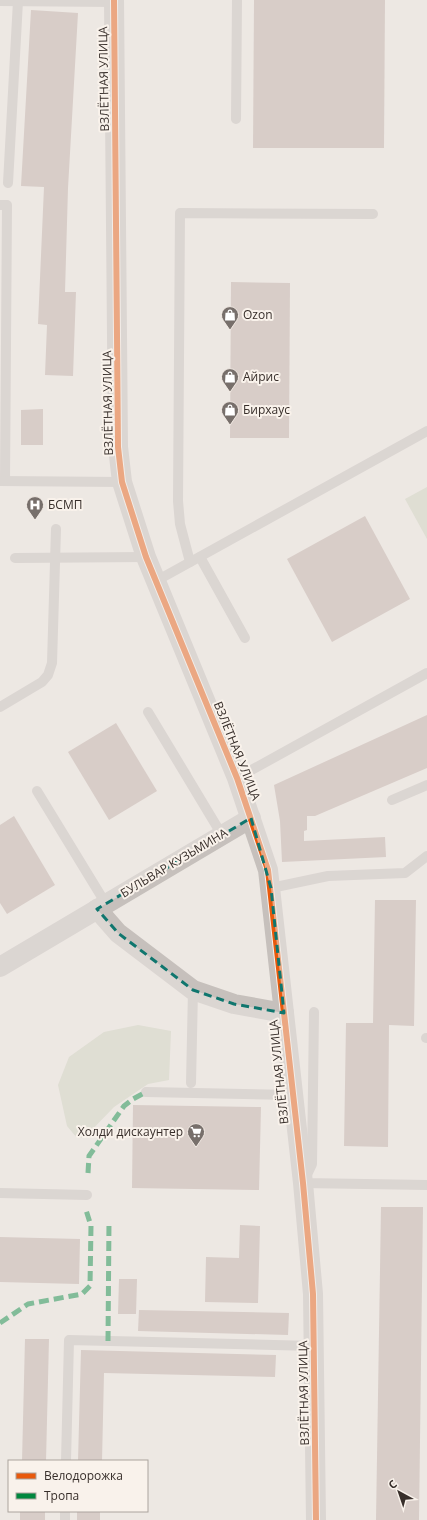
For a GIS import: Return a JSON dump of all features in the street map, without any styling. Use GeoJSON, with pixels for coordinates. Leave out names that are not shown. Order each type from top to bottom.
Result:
{"type":"FeatureCollection","features":[{"type":"Feature","properties":{"kind":"street","name":"ВЗЛЁТНАЯ УЛИЦА"},"geometry":{"type":"LineString","coordinates":[[114,1],[118,447],[122,482],[146,557],[237,778],[268,870],[272,888],[292,1095],[303,1183],[313,1294],[316,1520]]}},
{"type":"Feature","properties":{"kind":"street","name":"БУЛЬВАР КУЗЬМИНА"},"geometry":{"type":"LineString","coordinates":[[0,967],[251,818]]}},
{"type":"Feature","properties":{"kind":"street"},"geometry":{"type":"LineString","coordinates":[[102,907],[118,934],[193,990],[234,1004],[284,1013]]}},
{"type":"Feature","properties":{"kind":"lane"},"geometry":{"type":"LineString","coordinates":[[236,119],[237,0]]}},
{"type":"Feature","properties":{"kind":"lane"},"geometry":{"type":"LineString","coordinates":[[0,1],[114,1]]}},
{"type":"Feature","properties":{"kind":"lane"},"geometry":{"type":"LineString","coordinates":[[8,182],[18,1]]}},
{"type":"Feature","properties":{"kind":"lane"},"geometry":{"type":"LineString","coordinates":[[0,205],[7,205],[3,481],[122,482]]}},
{"type":"Feature","properties":{"kind":"lane"},"geometry":{"type":"LineString","coordinates":[[190,562],[180,524],[178,501],[180,214],[373,214]]}},
{"type":"Feature","properties":{"kind":"lane"},"geometry":{"type":"LineString","coordinates":[[156,580],[427,431]]}},
{"type":"Feature","properties":{"kind":"lane"},"geometry":{"type":"LineString","coordinates":[[0,707],[42,682],[48,675],[52,663],[56,529]]}},
{"type":"Feature","properties":{"kind":"lane"},"geometry":{"type":"LineString","coordinates":[[15,558],[146,557]]}},
{"type":"Feature","properties":{"kind":"lane"},"geometry":{"type":"LineString","coordinates":[[200,557],[245,638]]}},
{"type":"Feature","properties":{"kind":"lane"},"geometry":{"type":"LineString","coordinates":[[237,778],[427,673]]}},
{"type":"Feature","properties":{"kind":"lane"},"geometry":{"type":"LineString","coordinates":[[148,712],[222,835]]}},
{"type":"Feature","properties":{"kind":"lane"},"geometry":{"type":"LineString","coordinates":[[392,800],[427,785]]}},
{"type":"Feature","properties":{"kind":"lane"},"geometry":{"type":"LineString","coordinates":[[37,791],[102,907]]}},
{"type":"Feature","properties":{"kind":"lane"},"geometry":{"type":"LineString","coordinates":[[272,888],[328,876],[405,873],[427,856]]}},
{"type":"Feature","properties":{"kind":"lane"},"geometry":{"type":"LineString","coordinates":[[191,1083],[193,990]]}},
{"type":"Feature","properties":{"kind":"lane"},"geometry":{"type":"LineString","coordinates":[[314,1012],[312,1164],[303,1183],[427,1185]]}},
{"type":"Feature","properties":{"kind":"lane"},"geometry":{"type":"LineString","coordinates":[[146,1092],[292,1095]]}},
{"type":"Feature","properties":{"kind":"lane"},"geometry":{"type":"LineString","coordinates":[[0,1193],[87,1195]]}},
{"type":"Feature","properties":{"kind":"lane"},"geometry":{"type":"LineString","coordinates":[[66,1460],[69,1340],[314,1346]]}},
{"type":"Feature","properties":{"kind":"highlighted area"},"geometry":{"type":"Polygon","coordinates":[[[251,818],[271,888],[284,1013],[234,1004],[193,990],[118,933],[97,909],[251,818]]]}},
{"type":"Feature","properties":{"kind":"green space"},"geometry":{"type":"Polygon","coordinates":[[[427,487],[427,539],[405,499],[427,487]]]}},
{"type":"Feature","properties":{"kind":"green space"},"geometry":{"type":"Polygon","coordinates":[[[138,1025],[171,1031],[169,1080],[148,1084],[114,1107],[85,1137],[77,1138],[67,1126],[58,1085],[69,1057],[104,1032],[138,1025]]]}},
{"type":"Feature","properties":{"kind":"building"},"geometry":{"type":"Polygon","coordinates":[[[254,0],[385,0],[384,148],[253,148],[254,0]]]}},
{"type":"Feature","properties":{"kind":"building"},"geometry":{"type":"Polygon","coordinates":[[[31,10],[78,13],[68,188],[65,292],[76,292],[73,376],[45,375],[47,325],[38,324],[44,187],[21,186],[31,10]]]}},
{"type":"Feature","properties":{"kind":"building"},"geometry":{"type":"Polygon","coordinates":[[[231,282],[290,283],[289,438],[230,438],[231,282]]]}},
{"type":"Feature","properties":{"kind":"building"},"geometry":{"type":"Polygon","coordinates":[[[43,409],[43,445],[21,445],[21,410],[43,409]]]}},
{"type":"Feature","properties":{"kind":"building"},"geometry":{"type":"Polygon","coordinates":[[[365,516],[410,599],[332,642],[287,559],[365,516]]]}},
{"type":"Feature","properties":{"kind":"building"},"geometry":{"type":"Polygon","coordinates":[[[427,715],[427,768],[315,816],[307,816],[307,830],[304,831],[304,841],[385,837],[386,857],[282,862],[280,821],[274,785],[427,715]]]}},
{"type":"Feature","properties":{"kind":"building"},"geometry":{"type":"Polygon","coordinates":[[[116,723],[157,791],[109,820],[68,752],[116,723]]]}},
{"type":"Feature","properties":{"kind":"building"},"geometry":{"type":"Polygon","coordinates":[[[14,816],[55,885],[7,914],[0,903],[0,825],[14,816]]]}},
{"type":"Feature","properties":{"kind":"building"},"geometry":{"type":"Polygon","coordinates":[[[375,900],[416,900],[414,1026],[389,1025],[388,1147],[344,1146],[346,1023],[373,1023],[375,900]]]}},
{"type":"Feature","properties":{"kind":"building","name":"Холди дискаунтер"},"geometry":{"type":"Polygon","coordinates":[[[133,1105],[261,1107],[259,1190],[132,1188],[133,1105]]]}},
{"type":"Feature","properties":{"kind":"building"},"geometry":{"type":"Polygon","coordinates":[[[381,1207],[423,1207],[419,1520],[376,1520],[381,1207]]]}},
{"type":"Feature","properties":{"kind":"building"},"geometry":{"type":"Polygon","coordinates":[[[240,1225],[260,1226],[258,1303],[205,1302],[206,1257],[239,1258],[240,1225]]]}},
{"type":"Feature","properties":{"kind":"building"},"geometry":{"type":"Polygon","coordinates":[[[0,1237],[80,1239],[79,1284],[0,1282],[0,1237]]]}},
{"type":"Feature","properties":{"kind":"building"},"geometry":{"type":"Polygon","coordinates":[[[119,1279],[137,1279],[136,1314],[118,1314],[119,1279]]]}},
{"type":"Feature","properties":{"kind":"building"},"geometry":{"type":"Polygon","coordinates":[[[139,1310],[289,1313],[288,1335],[138,1331],[139,1310]]]}},
{"type":"Feature","properties":{"kind":"building"},"geometry":{"type":"Polygon","coordinates":[[[25,1339],[49,1339],[46,1460],[22,1460],[25,1339]]]}},
{"type":"Feature","properties":{"kind":"building"},"geometry":{"type":"Polygon","coordinates":[[[81,1350],[276,1355],[275,1377],[104,1373],[102,1460],[78,1460],[81,1350]]]}},
{"type":"Feature","properties":{"kind":"building"},"geometry":{"type":"Polygon","coordinates":[[[20,1512],[45,1512],[45,1520],[20,1520],[20,1512]]]}},
{"type":"Feature","properties":{"kind":"building"},"geometry":{"type":"Polygon","coordinates":[[[77,1512],[100,1512],[100,1520],[77,1520],[77,1512]]]}},
{"type":"Feature","properties":{"kind":"marked path"},"geometry":{"type":"LineString","coordinates":[[88,1173],[89,1156],[124,1106],[146,1092]]}},
{"type":"Feature","properties":{"kind":"marked path"},"geometry":{"type":"LineString","coordinates":[[0,1323],[28,1304],[82,1294],[90,1286],[91,1226],[86,1210]]}},
{"type":"Feature","properties":{"kind":"marked path"},"geometry":{"type":"LineString","coordinates":[[108,1341],[109,1221]]}},
{"type":"Feature","properties":{"kind":"cycle path"},"geometry":{"type":"LineString","coordinates":[[114,0],[118,447],[122,482],[146,557],[237,778],[268,870],[303,1183],[313,1294],[316,1520]]}},
{"type":"Feature","properties":{"kind":"place","name":"Ozon"},"geometry":{"type":"Point","coordinates":[230,330]}},
{"type":"Feature","properties":{"kind":"place","name":"Айрис"},"geometry":{"type":"Point","coordinates":[230,392]}},
{"type":"Feature","properties":{"kind":"place","name":"Бирхаус"},"geometry":{"type":"Point","coordinates":[230,425]}},
{"type":"Feature","properties":{"kind":"place","name":"БСМП"},"geometry":{"type":"Point","coordinates":[35,520]}},
{"type":"Feature","properties":{"kind":"place","name":"Холди дискаунтер"},"geometry":{"type":"Point","coordinates":[196,1147]}}]}
